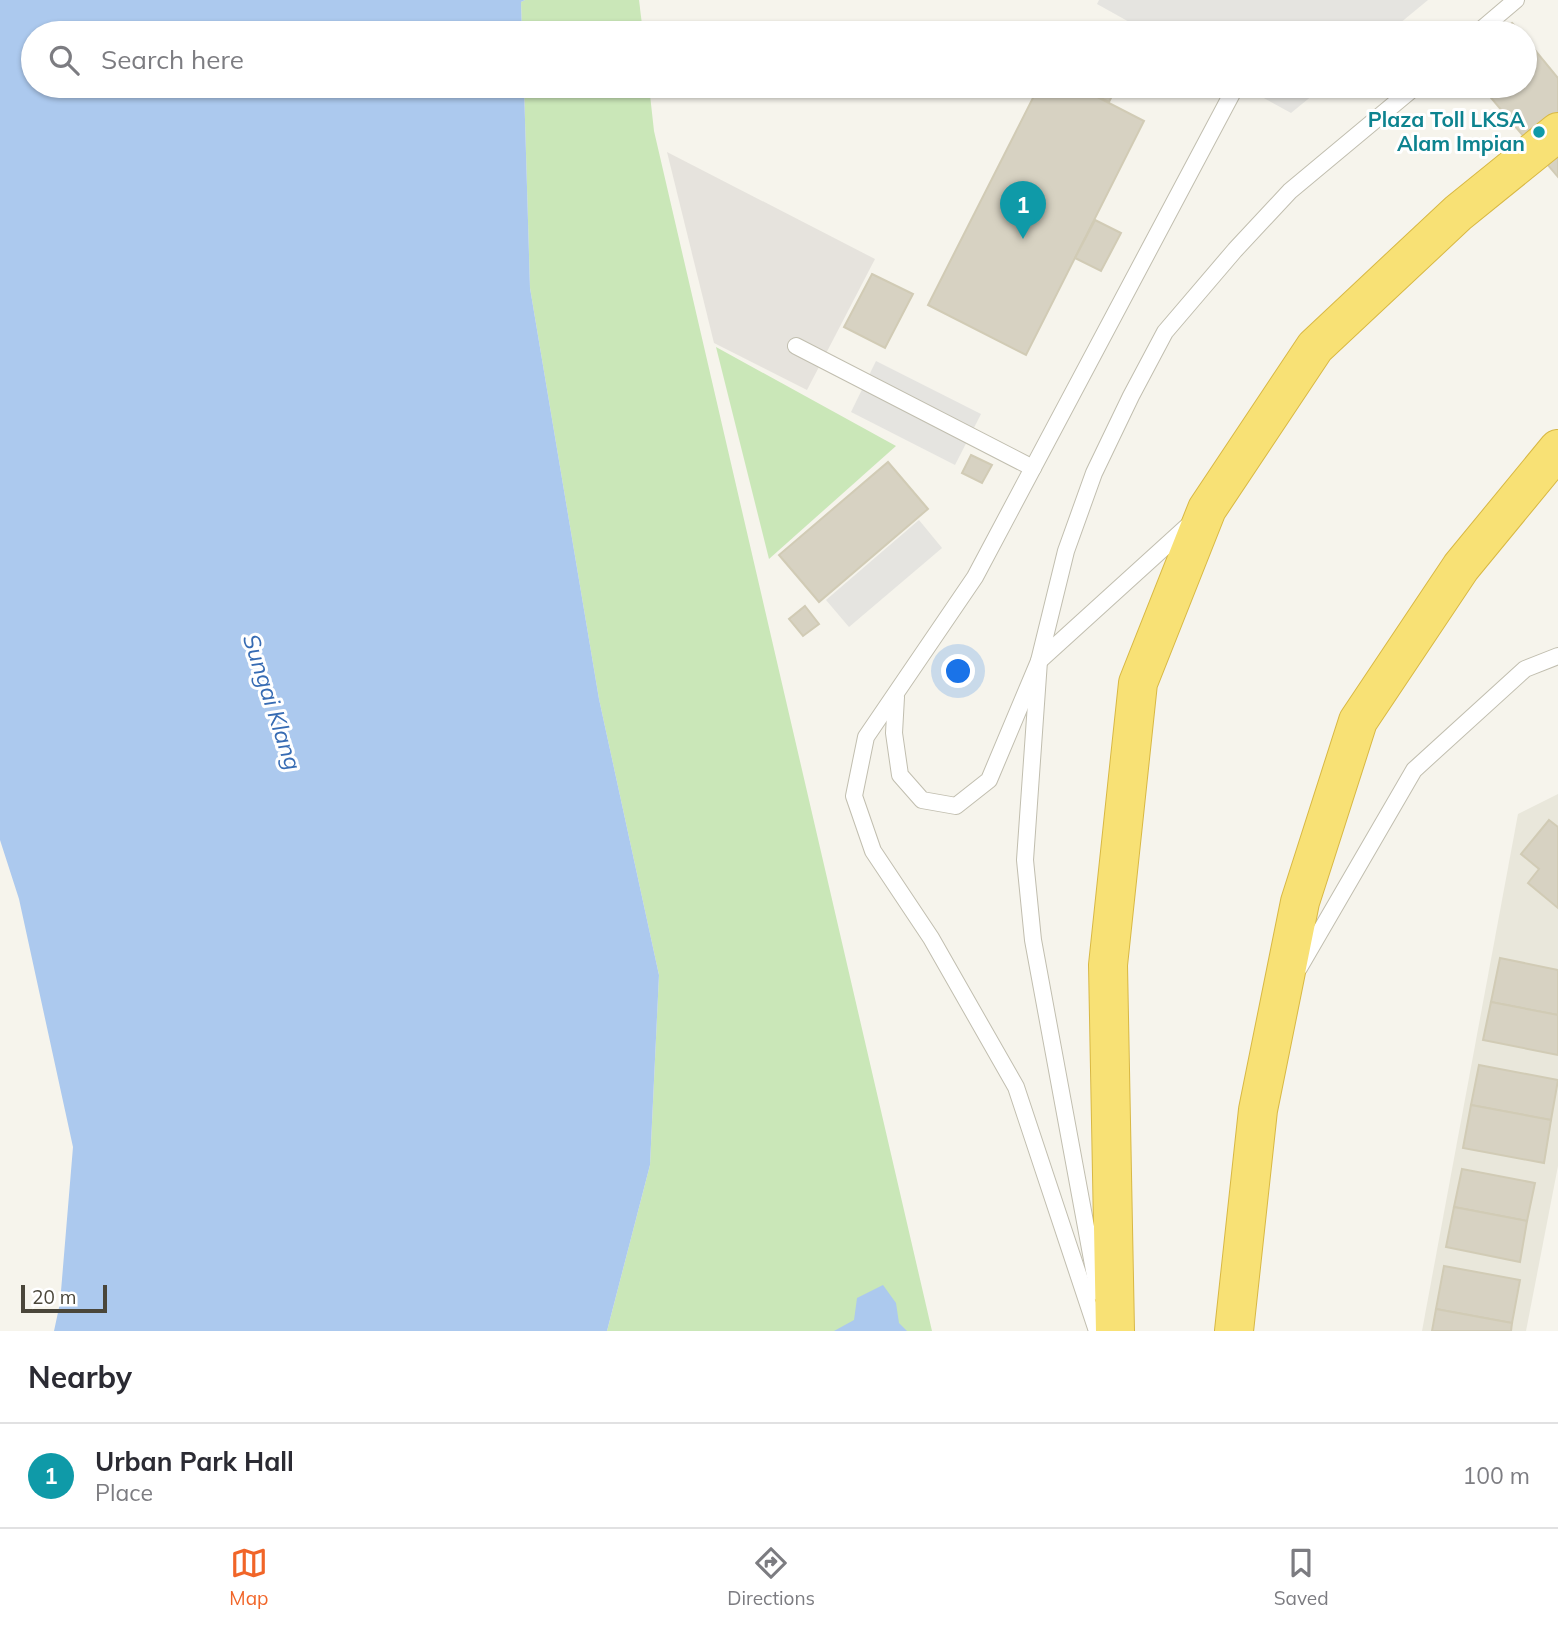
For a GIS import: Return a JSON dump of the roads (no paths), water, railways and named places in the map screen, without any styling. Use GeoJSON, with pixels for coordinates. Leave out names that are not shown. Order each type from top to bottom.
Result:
{"type":"FeatureCollection","features":[{"type":"Feature","properties":{"kind":"highway"},"geometry":{"type":"LineString","coordinates":[[1115,1331],[1108,965],[1138,683],[1207,509],[1315,347],[1458,214],[1558,132]]}},
{"type":"Feature","properties":{"kind":"highway"},"geometry":{"type":"LineString","coordinates":[[1234,1331],[1258,1110],[1300,902],[1358,721],[1461,567],[1558,449]]}},
{"type":"Feature","properties":{"kind":"lane"},"geometry":{"type":"LineString","coordinates":[[1491,21],[1516,0]]}},
{"type":"Feature","properties":{"kind":"lane"},"geometry":{"type":"LineString","coordinates":[[1097,1331],[1016,1087],[931,938],[873,851],[854,796],[866,737],[975,577],[1230,98]]}},
{"type":"Feature","properties":{"kind":"lane"},"geometry":{"type":"LineString","coordinates":[[896,694],[894,733],[900,775],[922,800],[956,806],[989,780],[1039,661],[1066,551],[1094,473],[1165,332],[1290,191],[1402,98]]}},
{"type":"Feature","properties":{"kind":"lane"},"geometry":{"type":"LineString","coordinates":[[796,346],[1033,468]]}},
{"type":"Feature","properties":{"kind":"lane"},"geometry":{"type":"LineString","coordinates":[[1105,1331],[1033,940],[1025,860],[1039,661],[1207,509]]}},
{"type":"Feature","properties":{"kind":"lane"},"geometry":{"type":"LineString","coordinates":[[1280,1002],[1415,770],[1525,669],[1558,656]]}},
{"type":"Feature","properties":{"kind":"water","name":"Sungai Klang"},"geometry":{"type":"Polygon","coordinates":[[[0,0],[525,0],[521,2],[522,21],[21,21],[21,98],[524,98],[530,288],[599,699],[659,975],[650,1165],[607,1331],[54,1331],[60,1303],[73,1147],[19,899],[0,840],[0,0]]]}},
{"type":"Feature","properties":{"kind":"water"},"geometry":{"type":"Polygon","coordinates":[[[883,1285],[896,1303],[899,1323],[907,1331],[834,1331],[854,1320],[857,1298],[883,1285]]]}},
{"type":"Feature","properties":{"kind":"place","name":"Plaza Toll LKSA Alam Impian"},"geometry":{"type":"Point","coordinates":[1539,132]}},
{"type":"Feature","properties":{"kind":"place","name":"Urban Park Hall"},"geometry":{"type":"Point","coordinates":[1023,239]}}]}
